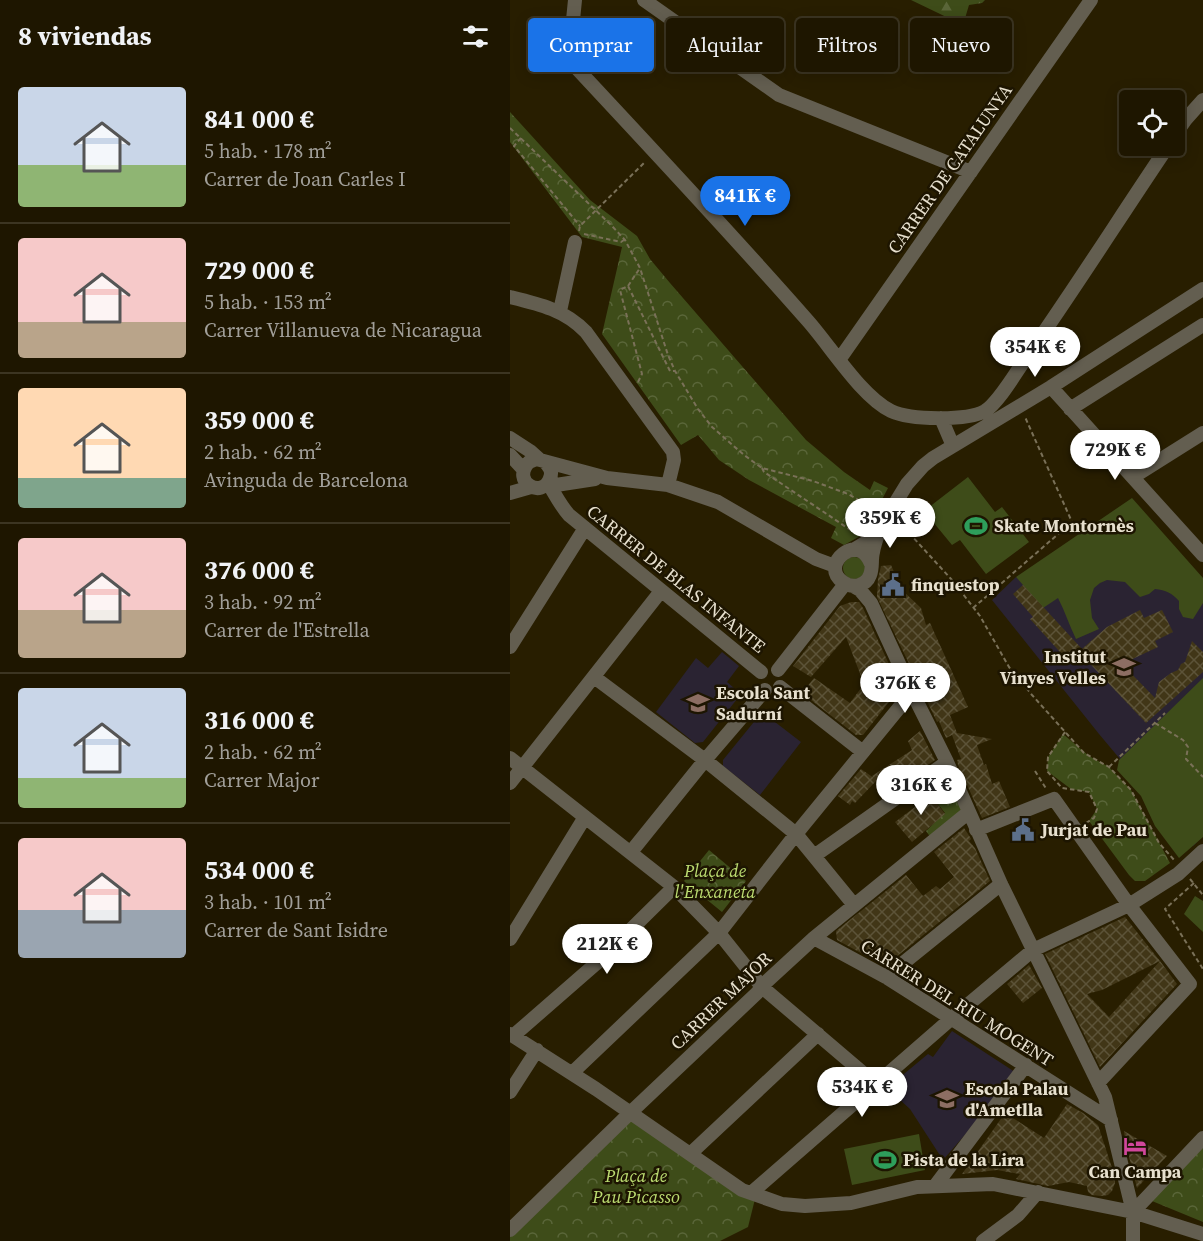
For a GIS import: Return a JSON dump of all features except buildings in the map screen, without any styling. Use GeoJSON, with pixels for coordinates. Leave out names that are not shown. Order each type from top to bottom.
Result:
{"type":"FeatureCollection","features":[{"type":"Feature","properties":{"kind":"street"},"geometry":{"type":"LineString","coordinates":[[575,0],[569,60],[810,323],[860,385],[891,411],[905,416],[962,417],[985,411],[994,402],[1035,345],[1161,156]]}},
{"type":"Feature","properties":{"kind":"street"},"geometry":{"type":"LineString","coordinates":[[644,0],[779,95],[971,172]]}},
{"type":"Feature","properties":{"kind":"street","name":"CARRER DE CATALUNYA"},"geometry":{"type":"LineString","coordinates":[[839,360],[1092,0]]}},
{"type":"Feature","properties":{"kind":"street"},"geometry":{"type":"LineString","coordinates":[[1185,121],[1203,100]]}},
{"type":"Feature","properties":{"kind":"street"},"geometry":{"type":"LineString","coordinates":[[560,311],[580,238]]}},
{"type":"Feature","properties":{"kind":"street"},"geometry":{"type":"LineString","coordinates":[[1133,1241],[1133,1212],[1105,1097],[1001,884],[947,762],[871,603],[868,588],[873,551],[885,521],[906,484],[923,466],[1203,289]]}},
{"type":"Feature","properties":{"kind":"street"},"geometry":{"type":"LineString","coordinates":[[510,297],[560,311],[572,318],[586,332],[674,455],[674,466],[668,485]]}},
{"type":"Feature","properties":{"kind":"street"},"geometry":{"type":"LineString","coordinates":[[1070,409],[1203,325]]}},
{"type":"Feature","properties":{"kind":"street"},"geometry":{"type":"LineString","coordinates":[[1050,387],[1201,549]]}},
{"type":"Feature","properties":{"kind":"street"},"geometry":{"type":"LineString","coordinates":[[962,417],[973,434]]}},
{"type":"Feature","properties":{"kind":"street"},"geometry":{"type":"LineString","coordinates":[[941,418],[953,446]]}},
{"type":"Feature","properties":{"kind":"street"},"geometry":{"type":"LineString","coordinates":[[1133,477],[1203,433]]}},
{"type":"Feature","properties":{"kind":"street"},"geometry":{"type":"LineString","coordinates":[[510,438],[542,460],[551,470],[548,483],[538,488],[531,487],[510,493]]}},
{"type":"Feature","properties":{"kind":"street"},"geometry":{"type":"LineString","coordinates":[[510,455],[524,480],[531,487]]}},
{"type":"Feature","properties":{"kind":"street"},"geometry":{"type":"LineString","coordinates":[[519,472],[529,462],[536,459],[607,478],[668,485],[718,502],[816,559],[835,566]]}},
{"type":"Feature","properties":{"kind":"street"},"geometry":{"type":"LineString","coordinates":[[548,483],[556,485],[607,478]]}},
{"type":"Feature","properties":{"kind":"street","name":"CARRER DE BLAS INFANTE"},"geometry":{"type":"LineString","coordinates":[[569,515],[566,498],[572,485],[578,481]]}},
{"type":"Feature","properties":{"kind":"street","name":"CARRER DE BLAS INFANTE"},"geometry":{"type":"LineString","coordinates":[[548,483],[560,506],[569,515],[761,672]]}},
{"type":"Feature","properties":{"kind":"street"},"geometry":{"type":"LineString","coordinates":[[871,603],[860,590],[839,579],[835,566],[843,553],[870,540],[885,521]]}},
{"type":"Feature","properties":{"kind":"street"},"geometry":{"type":"LineString","coordinates":[[510,647],[585,528]]}},
{"type":"Feature","properties":{"kind":"street"},"geometry":{"type":"LineString","coordinates":[[778,670],[849,585],[864,583],[870,570],[865,554],[853,550]]}},
{"type":"Feature","properties":{"kind":"street"},"geometry":{"type":"LineString","coordinates":[[510,783],[661,591]]}},
{"type":"Feature","properties":{"kind":"street"},"geometry":{"type":"LineString","coordinates":[[768,667],[778,670],[783,678],[780,687],[774,691],[765,690],[759,681],[759,675],[768,667]]}},
{"type":"Feature","properties":{"kind":"street"},"geometry":{"type":"LineString","coordinates":[[594,677],[705,760],[796,834],[854,905]]}},
{"type":"Feature","properties":{"kind":"street"},"geometry":{"type":"LineString","coordinates":[[780,687],[863,752]]}},
{"type":"Feature","properties":{"kind":"street"},"geometry":{"type":"LineString","coordinates":[[631,852],[765,690]]}},
{"type":"Feature","properties":{"kind":"street"},"geometry":{"type":"LineString","coordinates":[[572,1073],[719,933],[912,692]]}},
{"type":"Feature","properties":{"kind":"street"},"geometry":{"type":"LineString","coordinates":[[510,758],[674,887],[719,933],[762,987],[876,1084]]}},
{"type":"Feature","properties":{"kind":"street"},"geometry":{"type":"LineString","coordinates":[[814,856],[947,762]]}},
{"type":"Feature","properties":{"kind":"street"},"geometry":{"type":"LineString","coordinates":[[976,830],[1054,799],[1190,984],[1098,1083]]}},
{"type":"Feature","properties":{"kind":"street","name":"CARRER MAJOR"},"geometry":{"type":"LineString","coordinates":[[513,1225],[814,938],[969,812]]}},
{"type":"Feature","properties":{"kind":"street"},"geometry":{"type":"LineString","coordinates":[[510,939],[585,817]]}},
{"type":"Feature","properties":{"kind":"street"},"geometry":{"type":"LineString","coordinates":[[751,1193],[1033,950],[1130,905],[1183,870],[1203,851]]}},
{"type":"Feature","properties":{"kind":"street"},"geometry":{"type":"LineString","coordinates":[[886,978],[1001,884]]}},
{"type":"Feature","properties":{"kind":"street"},"geometry":{"type":"LineString","coordinates":[[674,887],[599,961],[512,1035],[572,1073],[742,1190],[782,1204],[806,1206],[851,1203],[917,1187],[993,1184],[1133,1212],[1203,1234]]}},
{"type":"Feature","properties":{"kind":"street","name":"CARRER DEL RIU MOGENT"},"geometry":{"type":"LineString","coordinates":[[814,938],[952,1018],[1111,1120]]}},
{"type":"Feature","properties":{"kind":"street"},"geometry":{"type":"LineString","coordinates":[[690,1154],[818,1034]]}},
{"type":"Feature","properties":{"kind":"street"},"geometry":{"type":"LineString","coordinates":[[510,1092],[537,1050]]}},
{"type":"Feature","properties":{"kind":"street"},"geometry":{"type":"LineString","coordinates":[[936,1186],[1026,1065]]}},
{"type":"Feature","properties":{"kind":"street"},"geometry":{"type":"LineString","coordinates":[[1133,1212],[1203,1138]]}},
{"type":"Feature","properties":{"kind":"street"},"geometry":{"type":"LineString","coordinates":[[982,1241],[1018,1215],[1038,1192]]}},
{"type":"Feature","properties":{"kind":"path"},"geometry":{"type":"LineString","coordinates":[[510,128],[625,240],[640,268],[668,355],[692,399],[712,427],[764,472],[862,537]]}},
{"type":"Feature","properties":{"kind":"path"},"geometry":{"type":"LineString","coordinates":[[521,138],[514,146],[580,226]]}},
{"type":"Feature","properties":{"kind":"path"},"geometry":{"type":"LineString","coordinates":[[584,222],[645,162]]}},
{"type":"Feature","properties":{"kind":"path"},"geometry":{"type":"LineString","coordinates":[[580,238],[621,242],[625,240]]}},
{"type":"Feature","properties":{"kind":"path"},"geometry":{"type":"LineString","coordinates":[[631,394],[642,374],[620,290],[628,286],[640,268]]}},
{"type":"Feature","properties":{"kind":"path"},"geometry":{"type":"LineString","coordinates":[[628,286],[670,371],[675,370]]}},
{"type":"Feature","properties":{"kind":"path"},"geometry":{"type":"LineString","coordinates":[[973,608],[1072,522],[1024,415]]}},
{"type":"Feature","properties":{"kind":"path"},"geometry":{"type":"LineString","coordinates":[[762,468],[813,481],[848,494],[885,521],[901,523],[952,580],[980,616],[1009,667],[1084,753],[1109,767],[1131,790],[1159,843],[1203,895]]}},
{"type":"Feature","properties":{"kind":"path"},"geometry":{"type":"LineString","coordinates":[[1109,767],[1166,713]]}},
{"type":"Feature","properties":{"kind":"path"},"geometry":{"type":"LineString","coordinates":[[1155,723],[1183,740],[1188,747],[1186,759],[1203,777]]}},
{"type":"Feature","properties":{"kind":"path"},"geometry":{"type":"LineString","coordinates":[[1065,732],[1048,757],[1047,771],[1062,788],[1089,792],[1097,809],[1094,818],[1076,830]]}},
{"type":"Feature","properties":{"kind":"path"},"geometry":{"type":"LineString","coordinates":[[1035,771],[1054,799]]}},
{"type":"Feature","properties":{"kind":"path"},"geometry":{"type":"LineString","coordinates":[[1194,883],[1166,909],[1203,969]]}},
{"type":"Feature","properties":{"kind":"shaded area","name":"Institut Vinyes Velles"},"geometry":{"type":"Polygon","coordinates":[[[1099,528],[1203,578],[1203,836],[1193,846],[1099,734],[992,600],[1016,577],[1021,582],[1099,528]]]}},
{"type":"Feature","properties":{"kind":"shaded area","name":"Escola Sant Sadurní"},"geometry":{"type":"Polygon","coordinates":[[[722,652],[739,666],[727,682],[741,694],[703,742],[695,743],[656,712],[696,658],[708,668],[722,652]]]}},
{"type":"Feature","properties":{"kind":"shaded area","name":"Escola Sant Sadurní"},"geometry":{"type":"Polygon","coordinates":[[[762,712],[801,742],[760,795],[723,766],[723,760],[762,712]]]}},
{"type":"Feature","properties":{"kind":"shaded area","name":"Escola Palau d'Ametlla"},"geometry":{"type":"Polygon","coordinates":[[[952,1031],[1018,1074],[943,1160],[910,1109],[887,1088],[928,1054],[933,1057],[952,1031]]]}},
{"type":"Feature","properties":{"kind":"green space"},"geometry":{"type":"Polygon","coordinates":[[[911,0],[985,0],[982,3],[969,5],[965,18],[948,18],[911,0]]]}},
{"type":"Feature","properties":{"kind":"green space"},"geometry":{"type":"Polygon","coordinates":[[[510,112],[590,200],[637,236],[650,259],[806,440],[844,472],[870,490],[874,481],[888,488],[864,534],[844,545],[831,538],[836,527],[749,480],[719,460],[698,435],[681,445],[602,334],[622,247],[582,237],[510,142],[510,112]]]}},
{"type":"Feature","properties":{"kind":"green space","name":"Skate Montornès"},"geometry":{"type":"Polygon","coordinates":[[[968,477],[995,512],[1002,507],[1029,542],[986,574],[960,540],[952,545],[924,511],[968,477]]]}},
{"type":"Feature","properties":{"kind":"green space"},"geometry":{"type":"Polygon","coordinates":[[[1132,498],[1203,578],[1203,603],[1193,619],[1183,617],[1179,609],[1179,601],[1168,592],[1155,589],[1140,597],[1125,582],[1107,580],[1094,588],[1090,600],[1092,618],[1099,629],[1076,639],[1058,598],[1043,608],[1016,577],[1132,498]]]}},
{"type":"Feature","properties":{"kind":"green space"},"geometry":{"type":"Polygon","coordinates":[[[854,557],[862,560],[865,568],[862,576],[854,579],[846,576],[843,568],[846,560],[854,557]]]}},
{"type":"Feature","properties":{"kind":"green space"},"geometry":{"type":"Polygon","coordinates":[[[1203,678],[1203,837],[1179,858],[1155,826],[1141,796],[1117,770],[1119,760],[1203,678]]]}},
{"type":"Feature","properties":{"kind":"green space"},"geometry":{"type":"Polygon","coordinates":[[[1063,734],[1089,756],[1109,767],[1131,790],[1170,863],[1145,881],[1135,881],[1129,875],[1089,821],[1097,809],[1089,792],[1071,789],[1047,771],[1048,757],[1063,734]]]}},
{"type":"Feature","properties":{"kind":"green space"},"geometry":{"type":"Polygon","coordinates":[[[946,767],[964,812],[931,838],[926,831],[945,813],[922,784],[946,767]]]}},
{"type":"Feature","properties":{"kind":"green space","name":"Plaça de l'Enxaneta"},"geometry":{"type":"Polygon","coordinates":[[[709,850],[746,881],[722,912],[684,881],[709,850]]]}},
{"type":"Feature","properties":{"kind":"green space"},"geometry":{"type":"Polygon","coordinates":[[[1195,896],[1203,901],[1203,932],[1184,914],[1195,896]]]}},
{"type":"Feature","properties":{"kind":"green space","name":"Plaça de Pau Picasso"},"geometry":{"type":"Polygon","coordinates":[[[630,1113],[756,1195],[748,1227],[720,1241],[510,1241],[510,1230],[630,1113]]]}},
{"type":"Feature","properties":{"kind":"green space","name":"Pista de la Lira"},"geometry":{"type":"Polygon","coordinates":[[[919,1134],[925,1170],[852,1185],[844,1149],[919,1134]]]}},
{"type":"Feature","properties":{"kind":"green space"},"geometry":{"type":"Polygon","coordinates":[[[1203,1148],[1203,1222],[1152,1201],[1203,1148]]]}},
{"type":"Feature","properties":{"kind":"place","name":"Skate Montornès"},"geometry":{"type":"Point","coordinates":[976,526]}},
{"type":"Feature","properties":{"kind":"place","name":"finquestop"},"geometry":{"type":"Point","coordinates":[893,585]}},
{"type":"Feature","properties":{"kind":"place","name":"Institut Vinyes Velles"},"geometry":{"type":"Point","coordinates":[1124,667]}},
{"type":"Feature","properties":{"kind":"place","name":"Escola Sant Sadurní"},"geometry":{"type":"Point","coordinates":[698,703]}},
{"type":"Feature","properties":{"kind":"place","name":"Jurjat de Pau"},"geometry":{"type":"Point","coordinates":[1023,830]}},
{"type":"Feature","properties":{"kind":"place","name":"Escola Palau d'Ametlla"},"geometry":{"type":"Point","coordinates":[947,1099]}},
{"type":"Feature","properties":{"kind":"place","name":"Can Campa"},"geometry":{"type":"Point","coordinates":[1135,1146]}},
{"type":"Feature","properties":{"kind":"place","name":"Pista de la Lira"},"geometry":{"type":"Point","coordinates":[885,1160]}}]}
